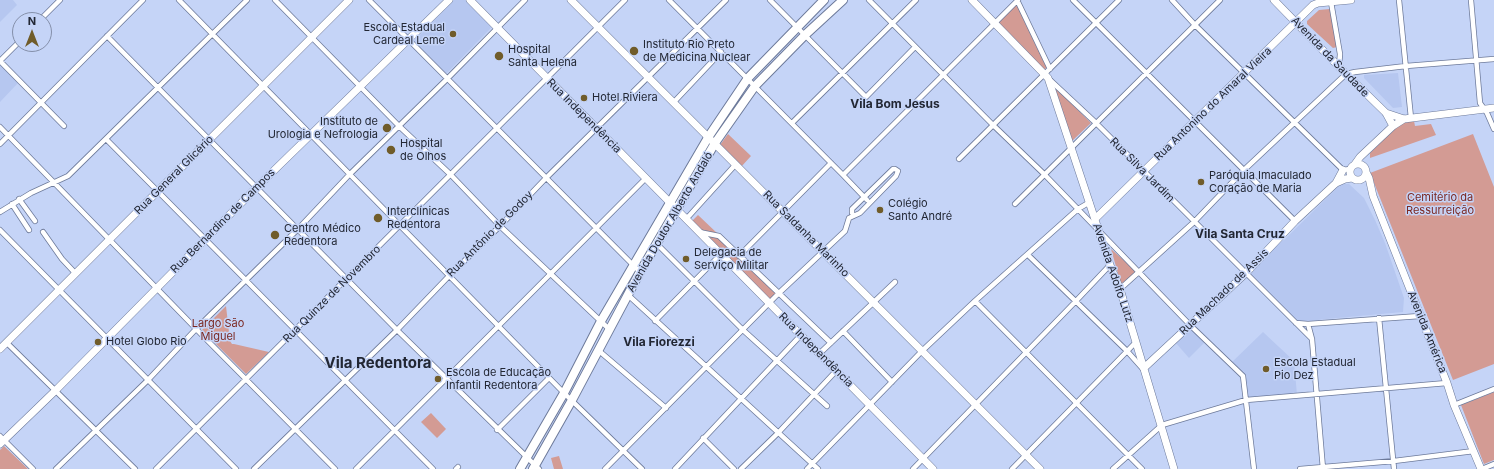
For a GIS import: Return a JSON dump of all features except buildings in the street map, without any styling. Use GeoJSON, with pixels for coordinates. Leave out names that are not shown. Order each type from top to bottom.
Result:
{"type":"FeatureCollection","features":[{"type":"Feature","properties":{"kind":"main road","name":"Avenida Doutor Alberto Andaló"},"geometry":{"type":"LineString","coordinates":[[520,469],[564,393],[601,321],[708,136],[748,78],[824,0]]}},
{"type":"Feature","properties":{"kind":"main road","name":"Avenida Doutor Alberto Andaló"},"geometry":{"type":"LineString","coordinates":[[535,468],[656,243],[715,143],[755,86],[805,35],[843,0]]}},
{"type":"Feature","properties":{"kind":"street"},"geometry":{"type":"LineString","coordinates":[[48,12],[60,0]]}},
{"type":"Feature","properties":{"kind":"street"},"geometry":{"type":"LineString","coordinates":[[0,144],[143,0]]}},
{"type":"Feature","properties":{"kind":"street"},"geometry":{"type":"LineString","coordinates":[[179,0],[498,327],[642,469]]}},
{"type":"Feature","properties":{"kind":"street"},"geometry":{"type":"LineString","coordinates":[[0,212],[19,199],[56,183],[68,176],[247,0]]}},
{"type":"Feature","properties":{"kind":"street"},"geometry":{"type":"LineString","coordinates":[[275,0],[399,126],[451,175],[500,226],[609,329]]}},
{"type":"Feature","properties":{"kind":"street","name":"Rua General Glicério"},"geometry":{"type":"LineString","coordinates":[[0,349],[349,0]]}},
{"type":"Feature","properties":{"kind":"street"},"geometry":{"type":"LineString","coordinates":[[369,0],[447,80],[498,128],[640,272]]}},
{"type":"Feature","properties":{"kind":"street","name":"Rua Bernardino de Campos"},"geometry":{"type":"LineString","coordinates":[[1,440],[55,391],[257,187],[449,0]]}},
{"type":"Feature","properties":{"kind":"street","name":"Rua Independência"},"geometry":{"type":"LineString","coordinates":[[470,0],[933,469]]}},
{"type":"Feature","properties":{"kind":"street"},"geometry":{"type":"LineString","coordinates":[[56,469],[148,380],[196,329],[298,229],[349,175],[447,80],[525,0]]}},
{"type":"Feature","properties":{"kind":"street","name":"Rua Saldanha Marinho"},"geometry":{"type":"LineString","coordinates":[[571,0],[1040,469]]}},
{"type":"Feature","properties":{"kind":"street","name":"Rua Quinze de Novembro"},"geometry":{"type":"LineString","coordinates":[[156,469],[625,0]]}},
{"type":"Feature","properties":{"kind":"street"},"geometry":{"type":"LineString","coordinates":[[670,0],[832,162],[869,202]]}},
{"type":"Feature","properties":{"kind":"street","name":"Rua Antônio de Godoy"},"geometry":{"type":"LineString","coordinates":[[254,469],[397,330],[448,276],[726,0]]}},
{"type":"Feature","properties":{"kind":"street"},"geometry":{"type":"LineString","coordinates":[[770,0],[866,96],[915,47]]}},
{"type":"Feature","properties":{"kind":"street"},"geometry":{"type":"LineString","coordinates":[[869,0],[944,74],[993,126],[1098,228],[1191,326],[1243,376],[1254,469]]}},
{"type":"Feature","properties":{"kind":"street"},"geometry":{"type":"LineString","coordinates":[[792,123],[916,0]]}},
{"type":"Feature","properties":{"kind":"street","name":"Rua Silva Jardim"},"geometry":{"type":"LineString","coordinates":[[972,0],[1046,76],[1096,123],[1312,339]]}},
{"type":"Feature","properties":{"kind":"street"},"geometry":{"type":"LineString","coordinates":[[844,175],[1017,0],[1050,69]]}},
{"type":"Feature","properties":{"kind":"street"},"geometry":{"type":"LineString","coordinates":[[1073,0],[1295,221]]}},
{"type":"Feature","properties":{"kind":"street"},"geometry":{"type":"LineString","coordinates":[[959,159],[1046,76],[1050,69],[1119,0]]}},
{"type":"Feature","properties":{"kind":"street"},"geometry":{"type":"LineString","coordinates":[[1172,0],[1195,25],[1295,123],[1349,168],[1365,169],[1365,177],[1355,180],[1349,173],[1349,168]]}},
{"type":"Feature","properties":{"kind":"street"},"geometry":{"type":"LineString","coordinates":[[1015,204],[1220,0]]}},
{"type":"Feature","properties":{"kind":"street","name":"Avenida da Saudade"},"geometry":{"type":"LineString","coordinates":[[1274,0],[1386,113],[1393,126]]}},
{"type":"Feature","properties":{"kind":"street","name":"Rua Antonino do Amaral Vieira"},"geometry":{"type":"LineString","coordinates":[[1095,219],[1313,6],[1351,0]]}},
{"type":"Feature","properties":{"kind":"street"},"geometry":{"type":"LineString","coordinates":[[1399,0],[1406,66],[1407,118],[1494,108]]}},
{"type":"Feature","properties":{"kind":"street"},"geometry":{"type":"LineString","coordinates":[[1471,0],[1480,103],[1494,129]]}},
{"type":"Feature","properties":{"kind":"street"},"geometry":{"type":"LineString","coordinates":[[1331,2],[1340,54],[1339,67]]}},
{"type":"Feature","properties":{"kind":"street"},"geometry":{"type":"LineString","coordinates":[[107,36],[346,279],[535,468]]}},
{"type":"Feature","properties":{"kind":"street"},"geometry":{"type":"LineString","coordinates":[[12,49],[0,61],[64,126]]}},
{"type":"Feature","properties":{"kind":"street"},"geometry":{"type":"LineString","coordinates":[[674,102],[721,52]]}},
{"type":"Feature","properties":{"kind":"street"},"geometry":{"type":"LineString","coordinates":[[1120,289],[1194,222],[1244,170],[1346,74],[1406,66],[1494,59]]}},
{"type":"Feature","properties":{"kind":"street","name":"Avenida Adolfo Lutz"},"geometry":{"type":"LineString","coordinates":[[1046,76],[1110,264],[1120,289],[1174,469]]}},
{"type":"Feature","properties":{"kind":"street","name":"Avenida da Saudade"},"geometry":{"type":"LineString","coordinates":[[1386,113],[1407,118]]}},
{"type":"Feature","properties":{"kind":"street","name":"Rua Machado de Assis"},"geometry":{"type":"LineString","coordinates":[[1145,369],[1246,273],[1295,221],[1336,183],[1349,168],[1393,126],[1407,118]]}},
{"type":"Feature","properties":{"kind":"street"},"geometry":{"type":"LineString","coordinates":[[0,126],[196,329],[335,469]]}},
{"type":"Feature","properties":{"kind":"street"},"geometry":{"type":"LineString","coordinates":[[106,139],[433,469]]}},
{"type":"Feature","properties":{"kind":"street","name":"Rua Machado de Assis"},"geometry":{"type":"LineString","coordinates":[[1365,169],[1368,151]]}},
{"type":"Feature","properties":{"kind":"street"},"geometry":{"type":"LineString","coordinates":[[739,256],[832,162]]}},
{"type":"Feature","properties":{"kind":"street"},"geometry":{"type":"LineString","coordinates":[[685,218],[689,216],[736,164]]}},
{"type":"Feature","properties":{"kind":"street"},"geometry":{"type":"LineString","coordinates":[[605,469],[779,293],[845,231],[849,218],[860,213],[869,202],[896,176],[898,171],[893,169],[865,198],[852,209],[852,213],[854,215]]}},
{"type":"Feature","properties":{"kind":"street","name":"Avenida América"},"geometry":{"type":"LineString","coordinates":[[1365,169],[1373,196],[1447,383],[1454,405],[1481,469]]}},
{"type":"Feature","properties":{"kind":"street"},"geometry":{"type":"LineString","coordinates":[[356,469],[646,178]]}},
{"type":"Feature","properties":{"kind":"street","name":"Rua Machado de Assis"},"geometry":{"type":"LineString","coordinates":[[1336,183],[1345,178],[1355,180]]}},
{"type":"Feature","properties":{"kind":"street","name":"Avenida América"},"geometry":{"type":"LineString","coordinates":[[1355,180],[1366,188],[1373,196]]}},
{"type":"Feature","properties":{"kind":"street"},"geometry":{"type":"LineString","coordinates":[[881,181],[885,186]]}},
{"type":"Feature","properties":{"kind":"street"},"geometry":{"type":"LineString","coordinates":[[872,191],[876,196]]}},
{"type":"Feature","properties":{"kind":"street"},"geometry":{"type":"LineString","coordinates":[[19,199],[35,221]]}},
{"type":"Feature","properties":{"kind":"street"},"geometry":{"type":"LineString","coordinates":[[807,469],[922,351],[975,301],[1078,209],[1090,202]]}},
{"type":"Feature","properties":{"kind":"street"},"geometry":{"type":"LineString","coordinates":[[12,204],[29,230]]}},
{"type":"Feature","properties":{"kind":"street"},"geometry":{"type":"LineString","coordinates":[[0,230],[236,469]]}},
{"type":"Feature","properties":{"kind":"street"},"geometry":{"type":"LineString","coordinates":[[43,232],[62,259],[76,274]]}},
{"type":"Feature","properties":{"kind":"street","name":"Rua Independência"},"geometry":{"type":"LineString","coordinates":[[699,232],[719,236],[831,343]]}},
{"type":"Feature","properties":{"kind":"street"},"geometry":{"type":"LineString","coordinates":[[656,243],[743,330],[827,406]]}},
{"type":"Feature","properties":{"kind":"street"},"geometry":{"type":"LineString","coordinates":[[655,321],[721,254]]}},
{"type":"Feature","properties":{"kind":"street"},"geometry":{"type":"LineString","coordinates":[[1028,255],[1145,369]]}},
{"type":"Feature","properties":{"kind":"street"},"geometry":{"type":"LineString","coordinates":[[913,469],[1110,264]]}},
{"type":"Feature","properties":{"kind":"street"},"geometry":{"type":"LineString","coordinates":[[820,354],[895,282]]}},
{"type":"Feature","properties":{"kind":"street"},"geometry":{"type":"LineString","coordinates":[[628,295],[818,469]]}},
{"type":"Feature","properties":{"kind":"street"},"geometry":{"type":"LineString","coordinates":[[975,301],[1142,469]]}},
{"type":"Feature","properties":{"kind":"street"},"geometry":{"type":"LineString","coordinates":[[1296,323],[1308,324],[1420,316]]}},
{"type":"Feature","properties":{"kind":"street"},"geometry":{"type":"LineString","coordinates":[[1379,318],[1394,469]]}},
{"type":"Feature","properties":{"kind":"street"},"geometry":{"type":"LineString","coordinates":[[1308,324],[1312,339],[1323,468]]}},
{"type":"Feature","properties":{"kind":"street"},"geometry":{"type":"LineString","coordinates":[[843,331],[892,382]]}},
{"type":"Feature","properties":{"kind":"street"},"geometry":{"type":"LineString","coordinates":[[675,469],[801,335]]}},
{"type":"Feature","properties":{"kind":"street"},"geometry":{"type":"LineString","coordinates":[[1012,469],[1136,342]]}},
{"type":"Feature","properties":{"kind":"street"},"geometry":{"type":"LineString","coordinates":[[7,343],[135,469]]}},
{"type":"Feature","properties":{"kind":"street"},"geometry":{"type":"LineString","coordinates":[[598,350],[666,408]]}},
{"type":"Feature","properties":{"kind":"street"},"geometry":{"type":"LineString","coordinates":[[741,469],[778,433],[836,370]]}},
{"type":"Feature","properties":{"kind":"street"},"geometry":{"type":"LineString","coordinates":[[497,430],[549,378]]}},
{"type":"Feature","properties":{"kind":"street"},"geometry":{"type":"LineString","coordinates":[[1113,469],[1162,425],[1246,400],[1447,383]]}},
{"type":"Feature","properties":{"kind":"street"},"geometry":{"type":"LineString","coordinates":[[1454,405],[1494,389]]}},
{"type":"Feature","properties":{"kind":"street"},"geometry":{"type":"LineString","coordinates":[[703,438],[734,469]]}},
{"type":"Feature","properties":{"kind":"street"},"geometry":{"type":"LineString","coordinates":[[1,440],[33,469]]}},
{"type":"Feature","properties":{"kind":"street"},"geometry":{"type":"LineString","coordinates":[[1300,469],[1323,468],[1474,452]]}},
{"type":"Feature","properties":{"kind":"street"},"geometry":{"type":"LineString","coordinates":[[1481,469],[1494,464]]}},
{"type":"Feature","properties":{"kind":"shaded area"},"geometry":{"type":"Polygon","coordinates":[[[0,0],[13,0],[17,5],[0,22],[0,0]]]}},
{"type":"Feature","properties":{"kind":"shaded area","name":"Escola Estadual Cardeal Leme"},"geometry":{"type":"Polygon","coordinates":[[[454,0],[465,0],[492,27],[446,74],[414,41],[454,0]]]}},
{"type":"Feature","properties":{"kind":"shaded area"},"geometry":{"type":"Polygon","coordinates":[[[0,65],[18,83],[0,102],[0,65]]]}},
{"type":"Feature","properties":{"kind":"shaded area"},"geometry":{"type":"Polygon","coordinates":[[[1398,73],[1402,107],[1393,108],[1364,78],[1364,75],[1398,73]]]}},
{"type":"Feature","properties":{"kind":"shaded area"},"geometry":{"type":"Polygon","coordinates":[[[1341,184],[1349,184],[1364,198],[1375,220],[1385,243],[1404,298],[1403,312],[1302,322],[1298,321],[1251,274],[1252,270],[1341,184]]]}},
{"type":"Feature","properties":{"kind":"shaded area"},"geometry":{"type":"Polygon","coordinates":[[[1191,328],[1205,342],[1189,358],[1175,342],[1191,328]]]}},
{"type":"Feature","properties":{"kind":"shaded area","name":"Escola Estadual Pio Dez"},"geometry":{"type":"Polygon","coordinates":[[[1263,332],[1294,361],[1297,395],[1247,399],[1244,375],[1231,363],[1263,332]]]}},
{"type":"Feature","properties":{"kind":"green space"},"geometry":{"type":"Polygon","coordinates":[[[1016,3],[1047,67],[1043,71],[997,23],[1016,3]]]}},
{"type":"Feature","properties":{"kind":"green space"},"geometry":{"type":"Polygon","coordinates":[[[1330,9],[1337,47],[1333,48],[1307,24],[1307,21],[1319,10],[1330,9]]]}},
{"type":"Feature","properties":{"kind":"green space"},"geometry":{"type":"Polygon","coordinates":[[[1053,85],[1091,123],[1071,142],[1053,85]]]}},
{"type":"Feature","properties":{"kind":"green space"},"geometry":{"type":"Polygon","coordinates":[[[1414,121],[1415,126],[1431,124],[1436,135],[1370,158],[1370,153],[1393,129],[1403,123],[1414,121]]]}},
{"type":"Feature","properties":{"kind":"green space"},"geometry":{"type":"Polygon","coordinates":[[[728,134],[751,156],[741,167],[720,145],[728,134]]]}},
{"type":"Feature","properties":{"kind":"green space","name":"Cemitério da Ressurreição"},"geometry":{"type":"Polygon","coordinates":[[[1473,134],[1494,187],[1494,364],[1453,380],[1370,173],[1473,134]]]}},
{"type":"Feature","properties":{"kind":"green space"},"geometry":{"type":"Polygon","coordinates":[[[698,215],[718,234],[701,231],[692,221],[698,215]]]}},
{"type":"Feature","properties":{"kind":"green space"},"geometry":{"type":"Polygon","coordinates":[[[702,233],[718,237],[778,294],[771,302],[702,233]]]}},
{"type":"Feature","properties":{"kind":"green space"},"geometry":{"type":"Polygon","coordinates":[[[1111,249],[1137,272],[1121,284],[1111,249]]]}},
{"type":"Feature","properties":{"kind":"green space","name":"Largo São Miguel"},"geometry":{"type":"Polygon","coordinates":[[[226,306],[230,341],[232,344],[269,352],[246,374],[202,330],[226,306]]]}},
{"type":"Feature","properties":{"kind":"green space"},"geometry":{"type":"Polygon","coordinates":[[[1494,392],[1494,460],[1484,464],[1461,405],[1494,392]]]}},
{"type":"Feature","properties":{"kind":"green space"},"geometry":{"type":"Polygon","coordinates":[[[431,413],[446,429],[437,438],[421,422],[431,413]]]}},
{"type":"Feature","properties":{"kind":"green space"},"geometry":{"type":"Polygon","coordinates":[[[4,446],[28,469],[0,469],[0,450],[4,446]]]}},
{"type":"Feature","properties":{"kind":"green space"},"geometry":{"type":"Polygon","coordinates":[[[559,456],[563,469],[554,469],[551,458],[559,456]]]}},
{"type":"Feature","properties":{"kind":"place","name":"Escola Estadual Cardeal Leme"},"geometry":{"type":"Point","coordinates":[453,34]}},
{"type":"Feature","properties":{"kind":"place","name":"Instituto Rio Preto de Medicina Nuclear"},"geometry":{"type":"Point","coordinates":[634,51]}},
{"type":"Feature","properties":{"kind":"place","name":"Hospital Santa Helena"},"geometry":{"type":"Point","coordinates":[499,56]}},
{"type":"Feature","properties":{"kind":"place","name":"Hotel Riviera"},"geometry":{"type":"Point","coordinates":[584,98]}},
{"type":"Feature","properties":{"kind":"place","name":"Instituto de Urologia e Nefrologia"},"geometry":{"type":"Point","coordinates":[387,128]}},
{"type":"Feature","properties":{"kind":"place","name":"Hospital de Olhos"},"geometry":{"type":"Point","coordinates":[391,150]}},
{"type":"Feature","properties":{"kind":"place","name":"Paróquia Imaculado Coração de Maria"},"geometry":{"type":"Point","coordinates":[1201,182]}},
{"type":"Feature","properties":{"kind":"place","name":"Colégio Santo André"},"geometry":{"type":"Point","coordinates":[880,210]}},
{"type":"Feature","properties":{"kind":"place","name":"Interclínicas Redentora"},"geometry":{"type":"Point","coordinates":[378,218]}},
{"type":"Feature","properties":{"kind":"place","name":"Centro Médico Redentora"},"geometry":{"type":"Point","coordinates":[275,235]}},
{"type":"Feature","properties":{"kind":"place","name":"Delegacia de Serviço Militar"},"geometry":{"type":"Point","coordinates":[686,259]}},
{"type":"Feature","properties":{"kind":"place","name":"Hotel Globo Rio"},"geometry":{"type":"Point","coordinates":[98,342]}},
{"type":"Feature","properties":{"kind":"place","name":"Escola Estadual Pio Dez"},"geometry":{"type":"Point","coordinates":[1266,369]}},
{"type":"Feature","properties":{"kind":"place","name":"Escola de Educação Infantil Redentora"},"geometry":{"type":"Point","coordinates":[438,379]}},
{"type":"Feature","properties":{"kind":"district","name":"Vila Bom Jesus"},"geometry":{"type":"Point","coordinates":[895,104]}},
{"type":"Feature","properties":{"kind":"district","name":"Vila Santa Cruz"},"geometry":{"type":"Point","coordinates":[1240,234]}},
{"type":"Feature","properties":{"kind":"district","name":"Vila Fiorezzi"},"geometry":{"type":"Point","coordinates":[659,342]}},
{"type":"Feature","properties":{"kind":"district","name":"Vila Redentora"},"geometry":{"type":"Point","coordinates":[378,363]}}]}
